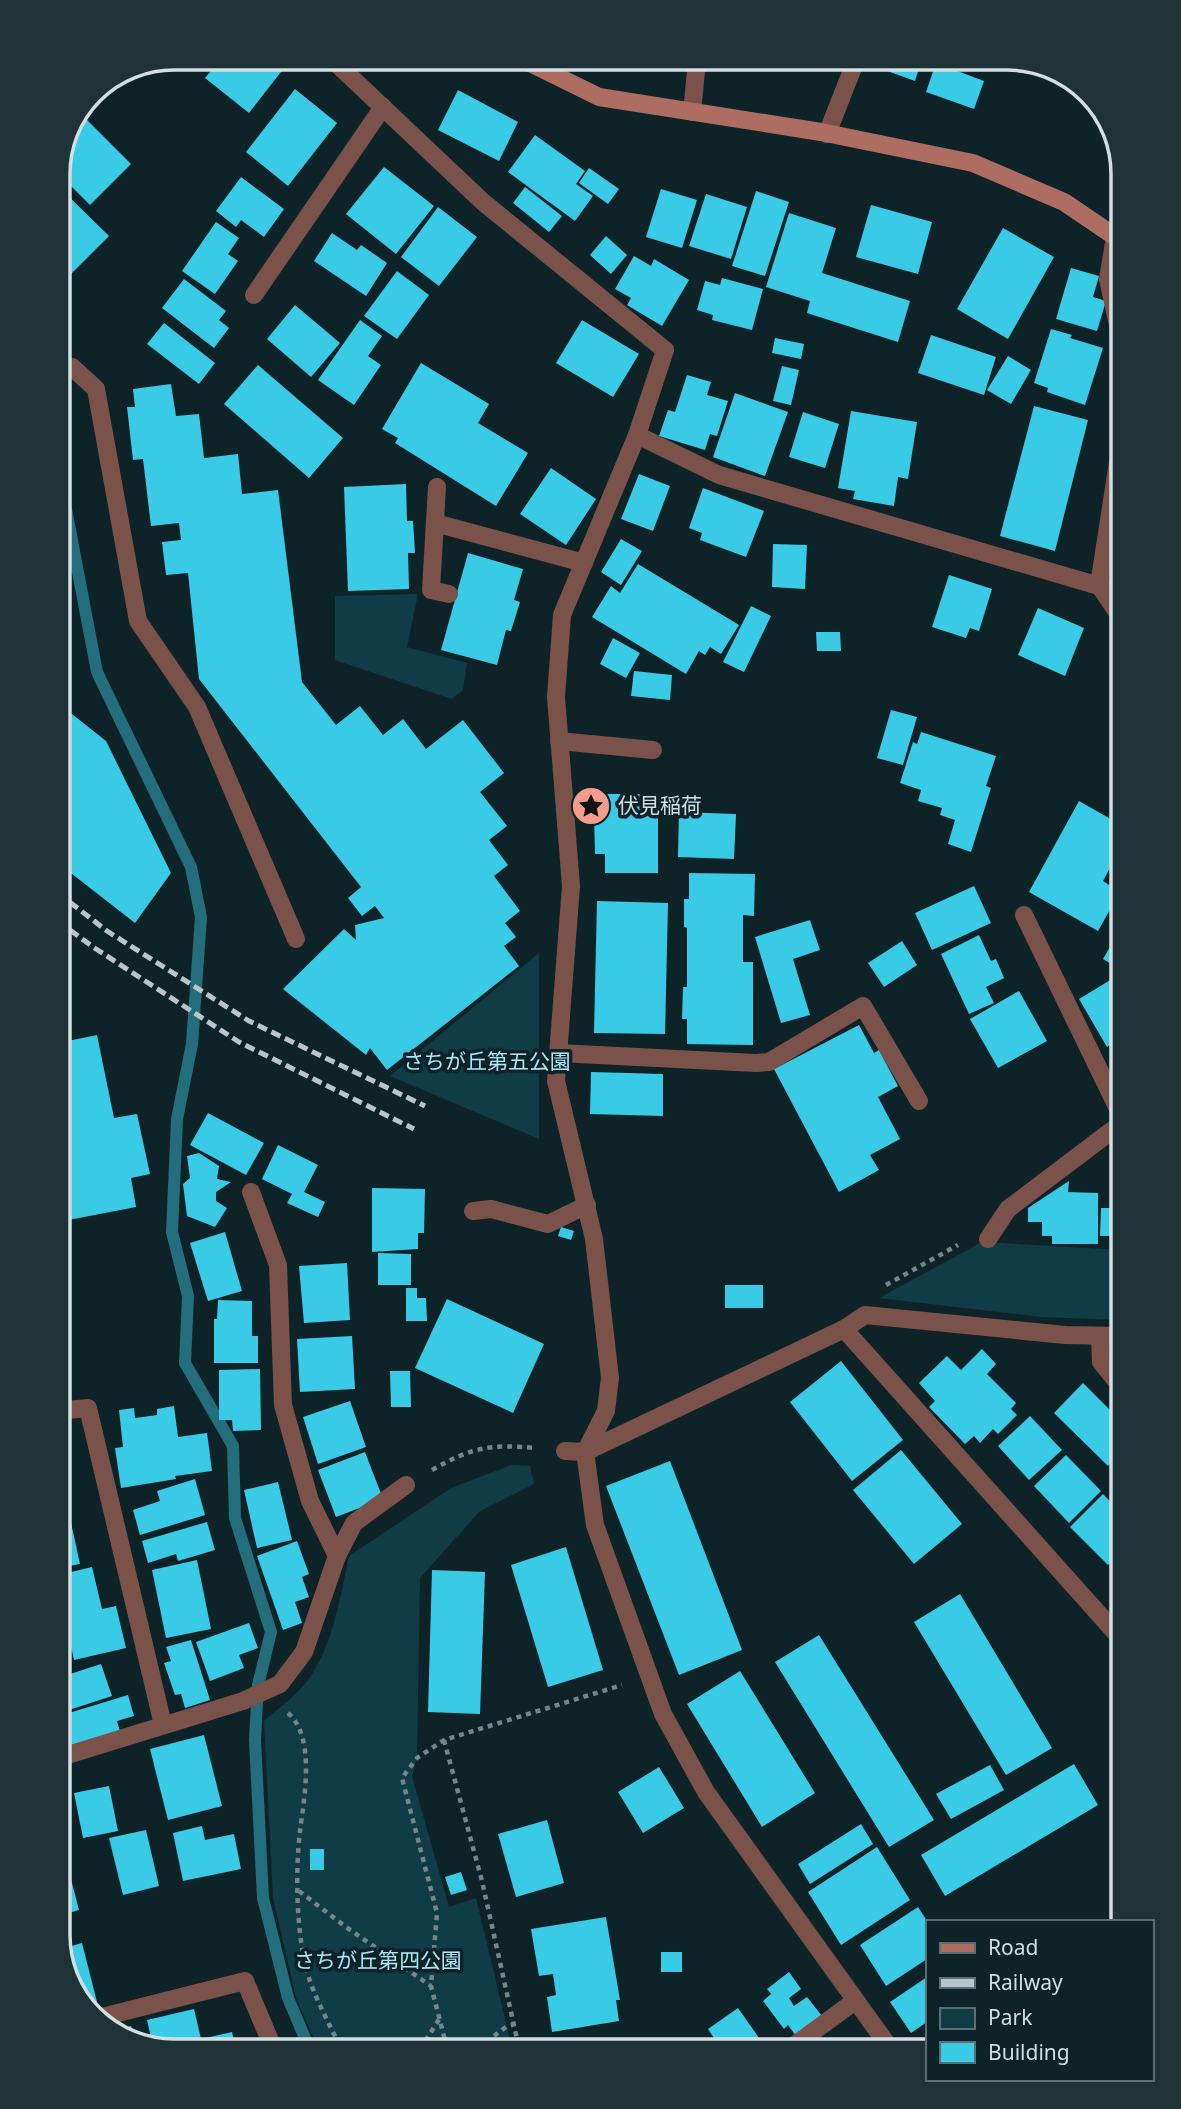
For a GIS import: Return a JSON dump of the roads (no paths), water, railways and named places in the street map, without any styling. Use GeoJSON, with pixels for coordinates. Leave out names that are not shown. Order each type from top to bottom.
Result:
{"type":"FeatureCollection","features":[{"type":"Feature","properties":{"kind":"street"},"geometry":{"type":"LineString","coordinates":[[342,70],[483,202],[665,350],[637,435],[562,615],[556,697],[571,886],[556,1081],[594,1239],[610,1378],[606,1411],[584,1452],[595,1525],[663,1714],[706,1792],[883,2039]]}},
{"type":"Feature","properties":{"kind":"street"},"geometry":{"type":"LineString","coordinates":[[544,70],[599,97],[827,134],[973,163],[1064,202],[1111,234]]}},
{"type":"Feature","properties":{"kind":"street"},"geometry":{"type":"LineString","coordinates":[[692,112],[697,70]]}},
{"type":"Feature","properties":{"kind":"street"},"geometry":{"type":"LineString","coordinates":[[827,134],[852,70]]}},
{"type":"Feature","properties":{"kind":"street"},"geometry":{"type":"LineString","coordinates":[[254,295],[383,107]]}},
{"type":"Feature","properties":{"kind":"street"},"geometry":{"type":"LineString","coordinates":[[1111,268],[1108,279],[1111,293]]}},
{"type":"Feature","properties":{"kind":"street"},"geometry":{"type":"LineString","coordinates":[[70,367],[96,389],[138,621],[197,707],[296,939]]}},
{"type":"Feature","properties":{"kind":"street"},"geometry":{"type":"LineString","coordinates":[[637,435],[719,475],[1111,589]]}},
{"type":"Feature","properties":{"kind":"street"},"geometry":{"type":"LineString","coordinates":[[437,487],[431,590],[449,594]]}},
{"type":"Feature","properties":{"kind":"street"},"geometry":{"type":"LineString","coordinates":[[1111,508],[1099,585],[1111,603]]}},
{"type":"Feature","properties":{"kind":"street"},"geometry":{"type":"LineString","coordinates":[[435,523],[584,563]]}},
{"type":"Feature","properties":{"kind":"street"},"geometry":{"type":"LineString","coordinates":[[559,741],[653,750]]}},
{"type":"Feature","properties":{"kind":"street"},"geometry":{"type":"LineString","coordinates":[[1024,915],[1111,1096]]}},
{"type":"Feature","properties":{"kind":"street"},"geometry":{"type":"LineString","coordinates":[[558,1053],[769,1062],[863,1006],[919,1101]]}},
{"type":"Feature","properties":{"kind":"street"},"geometry":{"type":"LineString","coordinates":[[979,1239],[1007,1209],[1111,1130]]}},
{"type":"Feature","properties":{"kind":"street"},"geometry":{"type":"LineString","coordinates":[[251,1192],[278,1265],[283,1405],[310,1501],[337,1556]]}},
{"type":"Feature","properties":{"kind":"street"},"geometry":{"type":"LineString","coordinates":[[473,1211],[491,1209],[548,1224],[587,1205]]}},
{"type":"Feature","properties":{"kind":"street"},"geometry":{"type":"LineString","coordinates":[[565,1451],[584,1452],[844,1329],[865,1315],[1065,1335],[1111,1336]]}},
{"type":"Feature","properties":{"kind":"street"},"geometry":{"type":"LineString","coordinates":[[844,1329],[1111,1628]]}},
{"type":"Feature","properties":{"kind":"street"},"geometry":{"type":"LineString","coordinates":[[1100,1336],[1101,1362],[1111,1375]]}},
{"type":"Feature","properties":{"kind":"street"},"geometry":{"type":"LineString","coordinates":[[70,1410],[88,1408],[163,1725]]}},
{"type":"Feature","properties":{"kind":"street"},"geometry":{"type":"LineString","coordinates":[[70,1754],[243,1701],[280,1684],[304,1652],[337,1556],[354,1523],[407,1485]]}},
{"type":"Feature","properties":{"kind":"street"},"geometry":{"type":"LineString","coordinates":[[108,2015],[245,1981],[269,2039]]}},
{"type":"Feature","properties":{"kind":"street"},"geometry":{"type":"LineString","coordinates":[[803,2039],[855,2001]]}},
{"type":"Feature","properties":{"kind":"waterway"},"geometry":{"type":"LineString","coordinates":[[70,530],[97,672],[191,867],[201,917],[192,1044],[177,1119],[172,1232],[188,1296],[185,1363],[233,1446],[235,1518],[271,1632],[258,1685],[255,1740],[263,1898],[288,1998],[305,2039]]}},
{"type":"Feature","properties":{"kind":"railway"},"geometry":{"type":"LineString","coordinates":[[70,902],[107,931],[249,1021],[425,1106]]}},
{"type":"Feature","properties":{"kind":"railway"},"geometry":{"type":"LineString","coordinates":[[70,930],[239,1042],[414,1129]]}},
{"type":"Feature","properties":{"kind":"place","name":"伏見稲荷"},"geometry":{"type":"Point","coordinates":[591,806]}},
{"type":"Feature","properties":{"kind":"park label","name":"さちが丘第五公園"},"geometry":{"type":"Point","coordinates":[487,1062]}},
{"type":"Feature","properties":{"kind":"park label","name":"さちが丘第四公園"},"geometry":{"type":"Point","coordinates":[378,1961]}}]}
